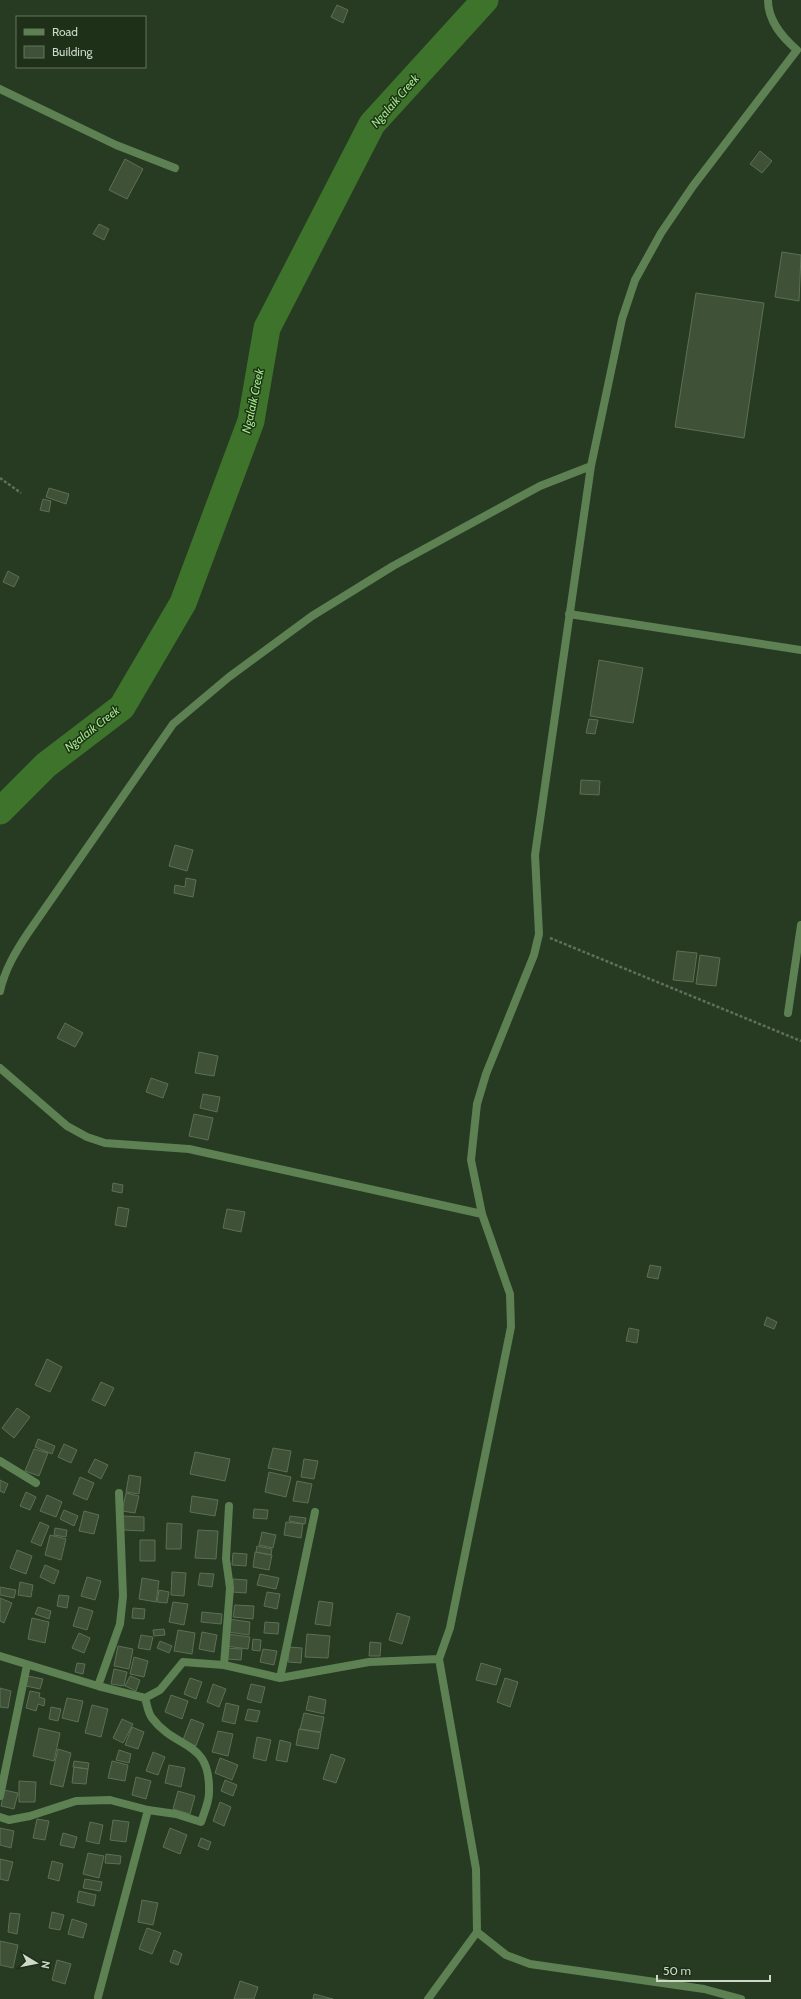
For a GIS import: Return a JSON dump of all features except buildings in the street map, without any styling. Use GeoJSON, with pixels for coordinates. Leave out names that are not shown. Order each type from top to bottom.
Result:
{"type":"FeatureCollection","features":[{"type":"Feature","properties":{"kind":"street"},"geometry":{"type":"LineString","coordinates":[[428,1999],[477,1932],[476,1869],[439,1659],[450,1628],[511,1327],[510,1294],[482,1214],[471,1160],[477,1104],[486,1074],[534,955],[539,934],[535,855],[591,466],[622,319],[635,280],[661,233],[693,186],[799,50],[784,39],[774,26],[768,7],[768,0]]}},
{"type":"Feature","properties":{"kind":"street"},"geometry":{"type":"LineString","coordinates":[[0,89],[116,145],[175,168]]}},
{"type":"Feature","properties":{"kind":"street"},"geometry":{"type":"LineString","coordinates":[[0,991],[2,979],[13,956],[173,724],[229,677],[312,616],[392,566],[534,490],[591,466]]}},
{"type":"Feature","properties":{"kind":"street"},"geometry":{"type":"LineString","coordinates":[[570,614],[801,650]]}},
{"type":"Feature","properties":{"kind":"street"},"geometry":{"type":"LineString","coordinates":[[788,1013],[801,925]]}},
{"type":"Feature","properties":{"kind":"street"},"geometry":{"type":"LineString","coordinates":[[0,1068],[67,1126],[87,1138],[105,1143],[189,1149],[482,1214]]}},
{"type":"Feature","properties":{"kind":"street"},"geometry":{"type":"LineString","coordinates":[[0,1461],[36,1483]]}},
{"type":"Feature","properties":{"kind":"street"},"geometry":{"type":"LineString","coordinates":[[98,1686],[120,1624],[123,1596],[119,1493]]}},
{"type":"Feature","properties":{"kind":"street"},"geometry":{"type":"LineString","coordinates":[[224,1665],[230,1588],[226,1559],[229,1506]]}},
{"type":"Feature","properties":{"kind":"street"},"geometry":{"type":"LineString","coordinates":[[280,1678],[315,1512]]}},
{"type":"Feature","properties":{"kind":"street"},"geometry":{"type":"LineString","coordinates":[[0,1656],[98,1686],[145,1698],[160,1690],[183,1662],[224,1665],[280,1678],[369,1662],[439,1659]]}},
{"type":"Feature","properties":{"kind":"street"},"geometry":{"type":"LineString","coordinates":[[0,1796],[27,1665]]}},
{"type":"Feature","properties":{"kind":"street"},"geometry":{"type":"LineString","coordinates":[[0,1818],[9,1820],[30,1816],[76,1801],[110,1800],[148,1810],[176,1814],[201,1822],[210,1794],[209,1777],[204,1759],[193,1748],[166,1732],[150,1717],[145,1698]]}},
{"type":"Feature","properties":{"kind":"street"},"geometry":{"type":"LineString","coordinates":[[98,1996],[148,1810]]}},
{"type":"Feature","properties":{"kind":"street"},"geometry":{"type":"LineString","coordinates":[[477,1932],[506,1955],[530,1964],[704,1990],[742,1999]]}},
{"type":"Feature","properties":{"kind":"path"},"geometry":{"type":"LineString","coordinates":[[0,478],[21,493]]}},
{"type":"Feature","properties":{"kind":"path"},"geometry":{"type":"LineString","coordinates":[[539,934],[801,1041]]}},
{"type":"Feature","properties":{"kind":"waterway","name":"Ngalaik Creek"},"geometry":{"type":"LineString","coordinates":[[0,811],[46,765],[122,707],[183,603],[251,421],[267,328],[372,124],[485,0]]}}]}
